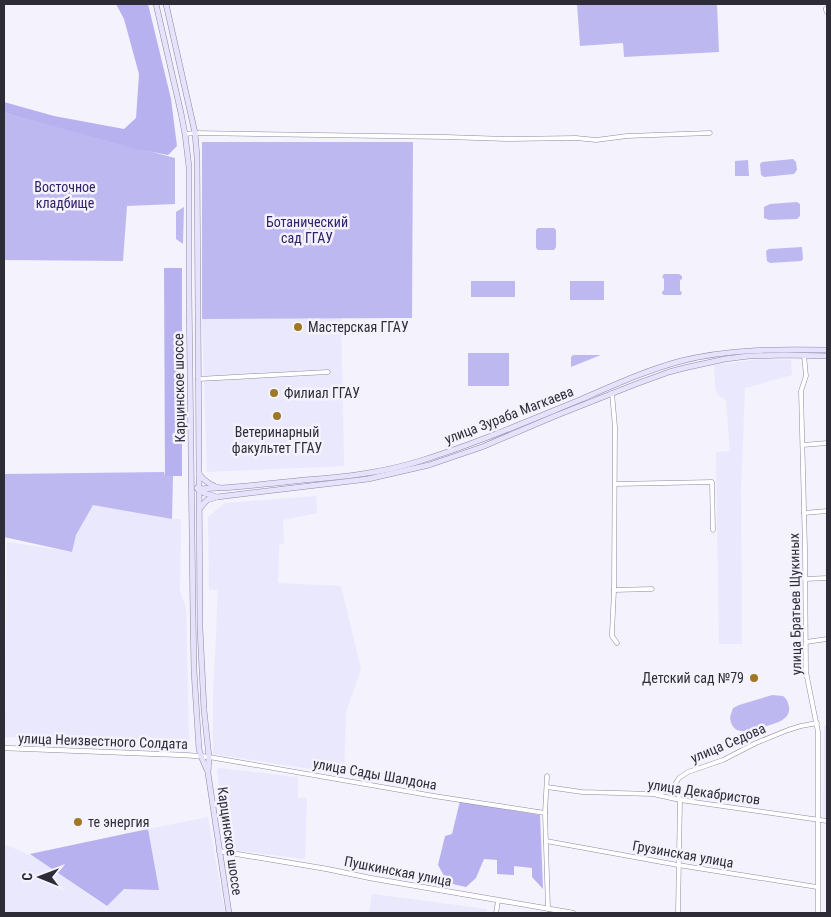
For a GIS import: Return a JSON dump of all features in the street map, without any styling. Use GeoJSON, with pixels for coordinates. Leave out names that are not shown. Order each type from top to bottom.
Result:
{"type":"FeatureCollection","features":[{"type":"Feature","properties":{"kind":"main road","name":"Карцинское шоссе"},"geometry":{"type":"LineString","coordinates":[[156,4],[185,134],[189,167],[194,671],[197,727],[201,756],[208,773]]}},
{"type":"Feature","properties":{"kind":"main road","name":"Карцинское шоссе"},"geometry":{"type":"LineString","coordinates":[[166,4],[195,133],[197,157],[201,656],[209,757],[208,773],[229,913]]}},
{"type":"Feature","properties":{"kind":"main road","name":"улица Зураба Магкаева"},"geometry":{"type":"LineString","coordinates":[[199,489],[360,474],[418,462],[479,441],[633,377],[682,361],[738,352],[827,350]]}},
{"type":"Feature","properties":{"kind":"main road","name":"улица Зураба Магкаева"},"geometry":{"type":"LineString","coordinates":[[200,508],[207,500],[217,497],[368,479],[430,465],[482,448],[555,416],[668,372],[725,359],[749,356],[827,356]]}},
{"type":"Feature","properties":{"kind":"main road"},"geometry":{"type":"LineString","coordinates":[[199,474],[218,488]]}},
{"type":"Feature","properties":{"kind":"main road"},"geometry":{"type":"LineString","coordinates":[[192,479],[199,489],[217,497]]}},
{"type":"Feature","properties":{"kind":"main road"},"geometry":{"type":"LineString","coordinates":[[192,497],[199,489]]}},
{"type":"Feature","properties":{"kind":"street"},"geometry":{"type":"LineString","coordinates":[[185,134],[446,136],[596,140],[627,136],[710,133]]}},
{"type":"Feature","properties":{"kind":"street","name":"улица Братьев Щукиных"},"geometry":{"type":"LineString","coordinates":[[804,355],[806,376],[801,391],[806,672],[818,732],[818,913]]}},
{"type":"Feature","properties":{"kind":"street"},"geometry":{"type":"LineString","coordinates":[[198,379],[328,372]]}},
{"type":"Feature","properties":{"kind":"street"},"geometry":{"type":"LineString","coordinates":[[612,393],[616,427],[612,636],[617,643]]}},
{"type":"Feature","properties":{"kind":"street"},"geometry":{"type":"LineString","coordinates":[[479,441],[482,448]]}},
{"type":"Feature","properties":{"kind":"street"},"geometry":{"type":"LineString","coordinates":[[803,445],[827,443]]}},
{"type":"Feature","properties":{"kind":"street"},"geometry":{"type":"LineString","coordinates":[[616,484],[712,482],[713,530]]}},
{"type":"Feature","properties":{"kind":"street"},"geometry":{"type":"LineString","coordinates":[[804,513],[827,511]]}},
{"type":"Feature","properties":{"kind":"street"},"geometry":{"type":"LineString","coordinates":[[805,579],[827,578]]}},
{"type":"Feature","properties":{"kind":"street"},"geometry":{"type":"LineString","coordinates":[[614,590],[652,589]]}},
{"type":"Feature","properties":{"kind":"street"},"geometry":{"type":"LineString","coordinates":[[806,642],[827,639]]}},
{"type":"Feature","properties":{"kind":"street","name":"улица Седова"},"geometry":{"type":"LineString","coordinates":[[672,789],[680,778],[688,772],[723,760],[788,730],[817,723]]}},
{"type":"Feature","properties":{"kind":"street","name":"улица Неизвестного Солдата"},"geometry":{"type":"LineString","coordinates":[[4,748],[201,756]]}},
{"type":"Feature","properties":{"kind":"street","name":"улица Сады Шалдона"},"geometry":{"type":"LineString","coordinates":[[201,756],[545,813]]}},
{"type":"Feature","properties":{"kind":"street"},"geometry":{"type":"LineString","coordinates":[[547,776],[545,813],[548,909]]}},
{"type":"Feature","properties":{"kind":"street","name":"улица Декабристов"},"geometry":{"type":"LineString","coordinates":[[546,788],[582,792],[653,794],[680,800],[827,821]]}},
{"type":"Feature","properties":{"kind":"street"},"geometry":{"type":"LineString","coordinates":[[653,794],[672,789],[677,792],[680,800],[678,913]]}},
{"type":"Feature","properties":{"kind":"street","name":"Грузинская улица"},"geometry":{"type":"LineString","coordinates":[[546,842],[817,887]]}},
{"type":"Feature","properties":{"kind":"street","name":"Пушкинская улица"},"geometry":{"type":"LineString","coordinates":[[219,851],[327,868],[370,878],[573,913]]}},
{"type":"Feature","properties":{"kind":"street"},"geometry":{"type":"LineString","coordinates":[[496,913],[498,901]]}},
{"type":"Feature","properties":{"kind":"shaded area"},"geometry":{"type":"Polygon","coordinates":[[[116,4],[148,4],[171,99],[177,146],[168,155],[137,149],[4,113],[4,102],[54,116],[124,129],[136,118],[139,74],[124,19],[116,4]]]}},
{"type":"Feature","properties":{"kind":"shaded area"},"geometry":{"type":"Polygon","coordinates":[[[164,268],[182,268],[182,476],[165,476],[164,268]]]}},
{"type":"Feature","properties":{"kind":"shaded area","name":"Филиал ГГАУ"},"geometry":{"type":"Polygon","coordinates":[[[341,318],[344,466],[207,472],[202,319],[341,318]]]}},
{"type":"Feature","properties":{"kind":"shaded area"},"geometry":{"type":"Polygon","coordinates":[[[761,359],[791,360],[792,375],[745,388],[741,488],[742,644],[719,644],[716,452],[730,451],[726,400],[718,395],[715,387],[714,365],[761,359]]]}},
{"type":"Feature","properties":{"kind":"shaded area"},"geometry":{"type":"Polygon","coordinates":[[[316,496],[317,513],[283,520],[284,543],[279,545],[278,583],[341,586],[361,669],[346,712],[344,774],[213,754],[213,698],[218,591],[209,589],[208,517],[225,503],[316,496]]]}},
{"type":"Feature","properties":{"kind":"shaded area"},"geometry":{"type":"Polygon","coordinates":[[[93,504],[181,519],[180,591],[186,608],[189,745],[5,737],[7,542],[72,552],[76,535],[93,504]]]}},
{"type":"Feature","properties":{"kind":"shaded area"},"geometry":{"type":"Polygon","coordinates":[[[824,725],[827,725],[827,819],[823,817],[824,725]]]}},
{"type":"Feature","properties":{"kind":"shaded area"},"geometry":{"type":"Polygon","coordinates":[[[217,769],[298,777],[298,798],[307,798],[305,859],[226,849],[217,769]]]}},
{"type":"Feature","properties":{"kind":"shaded area"},"geometry":{"type":"Polygon","coordinates":[[[460,801],[540,815],[543,889],[532,877],[532,868],[514,866],[514,875],[497,874],[497,860],[484,859],[476,878],[466,887],[448,883],[438,865],[445,836],[452,834],[460,801]]]}},
{"type":"Feature","properties":{"kind":"shaded area"},"geometry":{"type":"Polygon","coordinates":[[[208,817],[225,913],[107,913],[107,906],[54,870],[106,907],[106,913],[4,913],[4,844],[34,857],[30,854],[208,817]]]}},
{"type":"Feature","properties":{"kind":"shaded area"},"geometry":{"type":"Polygon","coordinates":[[[148,829],[159,890],[124,889],[107,906],[30,854],[148,829]]]}},
{"type":"Feature","properties":{"kind":"shaded area"},"geometry":{"type":"Polygon","coordinates":[[[372,894],[487,909],[486,913],[369,913],[372,894]]]}},
{"type":"Feature","properties":{"kind":"green space"},"geometry":{"type":"Polygon","coordinates":[[[577,4],[717,4],[719,52],[624,57],[623,43],[580,46],[577,4]]]}},
{"type":"Feature","properties":{"kind":"green space","name":"Восточное кладбище"},"geometry":{"type":"Polygon","coordinates":[[[4,113],[175,158],[175,204],[127,206],[123,261],[4,260],[4,113]]]}},
{"type":"Feature","properties":{"kind":"green space","name":"Ботанический сад ГГАУ"},"geometry":{"type":"Polygon","coordinates":[[[202,142],[413,142],[412,318],[202,319],[202,142]]]}},
{"type":"Feature","properties":{"kind":"green space"},"geometry":{"type":"Polygon","coordinates":[[[793,159],[796,162],[797,170],[794,174],[764,177],[761,175],[760,164],[762,162],[793,159]]]}},
{"type":"Feature","properties":{"kind":"green space"},"geometry":{"type":"Polygon","coordinates":[[[748,160],[749,176],[735,176],[735,161],[748,160]]]}},
{"type":"Feature","properties":{"kind":"green space"},"geometry":{"type":"Polygon","coordinates":[[[797,202],[800,204],[800,216],[797,219],[769,220],[764,218],[764,207],[770,204],[797,202]]]}},
{"type":"Feature","properties":{"kind":"green space"},"geometry":{"type":"Polygon","coordinates":[[[184,207],[183,244],[176,239],[176,212],[184,207]]]}},
{"type":"Feature","properties":{"kind":"green space"},"geometry":{"type":"Polygon","coordinates":[[[538,228],[554,228],[556,230],[556,247],[554,250],[538,250],[536,248],[536,230],[538,228]]]}},
{"type":"Feature","properties":{"kind":"green space"},"geometry":{"type":"Polygon","coordinates":[[[802,247],[803,259],[801,261],[770,263],[767,261],[766,251],[769,249],[802,247]]]}},
{"type":"Feature","properties":{"kind":"green space"},"geometry":{"type":"Polygon","coordinates":[[[664,274],[679,274],[682,276],[680,280],[681,295],[662,294],[664,279],[662,277],[664,274]]]}},
{"type":"Feature","properties":{"kind":"green space"},"geometry":{"type":"Polygon","coordinates":[[[471,281],[515,281],[515,297],[471,297],[471,281]]]}},
{"type":"Feature","properties":{"kind":"green space"},"geometry":{"type":"Polygon","coordinates":[[[570,281],[604,281],[604,300],[570,300],[570,281]]]}},
{"type":"Feature","properties":{"kind":"green space"},"geometry":{"type":"Polygon","coordinates":[[[468,353],[509,353],[509,386],[468,386],[468,353]]]}},
{"type":"Feature","properties":{"kind":"green space"},"geometry":{"type":"Polygon","coordinates":[[[573,355],[601,355],[571,367],[571,357],[573,355]]]}},
{"type":"Feature","properties":{"kind":"green space"},"geometry":{"type":"Polygon","coordinates":[[[164,472],[165,476],[173,476],[172,519],[93,505],[76,535],[72,552],[4,537],[4,474],[164,472]]]}},
{"type":"Feature","properties":{"kind":"green space"},"geometry":{"type":"Polygon","coordinates":[[[772,695],[783,696],[787,701],[789,712],[784,719],[775,724],[748,731],[734,728],[730,717],[733,708],[772,695]]]}},
{"type":"Feature","properties":{"kind":"place","name":"Мастерская ГГАУ"},"geometry":{"type":"Point","coordinates":[298,327]}},
{"type":"Feature","properties":{"kind":"place","name":"Филиал ГГАУ"},"geometry":{"type":"Point","coordinates":[274,393]}},
{"type":"Feature","properties":{"kind":"place","name":"Ветеринарный факультет ГГАУ"},"geometry":{"type":"Point","coordinates":[277,416]}},
{"type":"Feature","properties":{"kind":"place","name":"Детский сад №79"},"geometry":{"type":"Point","coordinates":[754,678]}},
{"type":"Feature","properties":{"kind":"place","name":"те энергия"},"geometry":{"type":"Point","coordinates":[78,822]}}]}
